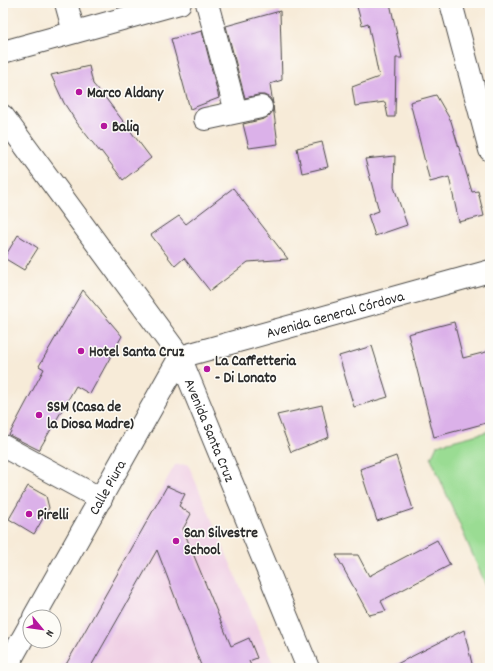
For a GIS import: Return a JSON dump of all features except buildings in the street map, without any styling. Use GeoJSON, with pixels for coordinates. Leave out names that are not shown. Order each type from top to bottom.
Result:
{"type":"FeatureCollection","features":[{"type":"Feature","properties":{"kind":"street"},"geometry":{"type":"LineString","coordinates":[[66,3],[74,32]]}},
{"type":"Feature","properties":{"kind":"street"},"geometry":{"type":"LineString","coordinates":[[3,52],[180,3]]}},
{"type":"Feature","properties":{"kind":"street"},"geometry":{"type":"LineString","coordinates":[[207,3],[236,112]]}},
{"type":"Feature","properties":{"kind":"street"},"geometry":{"type":"LineString","coordinates":[[451,3],[490,150]]}},
{"type":"Feature","properties":{"kind":"street"},"geometry":{"type":"LineString","coordinates":[[205,119],[261,107]]}},
{"type":"Feature","properties":{"kind":"street","name":"Avenida Santa Cruz"},"geometry":{"type":"LineString","coordinates":[[3,116],[180,357],[308,668]]}},
{"type":"Feature","properties":{"kind":"street","name":"Avenida General Córdova"},"geometry":{"type":"LineString","coordinates":[[180,357],[490,271]]}},
{"type":"Feature","properties":{"kind":"street","name":"Calle Piura"},"geometry":{"type":"LineString","coordinates":[[39,609],[180,357]]}},
{"type":"Feature","properties":{"kind":"street"},"geometry":{"type":"LineString","coordinates":[[3,446],[101,499]]}},
{"type":"Feature","properties":{"kind":"street"},"geometry":{"type":"LineString","coordinates":[[6,668],[22,639]]}},
{"type":"Feature","properties":{"kind":"shaded area","name":"San Silvestre School"},"geometry":{"type":"Polygon","coordinates":[[[188,464],[275,668],[59,668],[175,465],[188,464]]]}},
{"type":"Feature","properties":{"kind":"green space"},"geometry":{"type":"Polygon","coordinates":[[[490,431],[490,595],[431,458],[437,445],[490,431]]]}},
{"type":"Feature","properties":{"kind":"place","name":"Marco Aldany"},"geometry":{"type":"Point","coordinates":[79,92]}},
{"type":"Feature","properties":{"kind":"place","name":"Baliq"},"geometry":{"type":"Point","coordinates":[104,126]}},
{"type":"Feature","properties":{"kind":"place","name":"Hotel Santa Cruz"},"geometry":{"type":"Point","coordinates":[81,351]}},
{"type":"Feature","properties":{"kind":"place","name":"La Caffetteria - Di Lonato"},"geometry":{"type":"Point","coordinates":[207,369]}},
{"type":"Feature","properties":{"kind":"place","name":"SSM (Casa de la Diosa Madre)"},"geometry":{"type":"Point","coordinates":[39,415]}},
{"type":"Feature","properties":{"kind":"place","name":"Pirelli"},"geometry":{"type":"Point","coordinates":[29,514]}},
{"type":"Feature","properties":{"kind":"place","name":"San Silvestre School"},"geometry":{"type":"Point","coordinates":[176,541]}}]}
